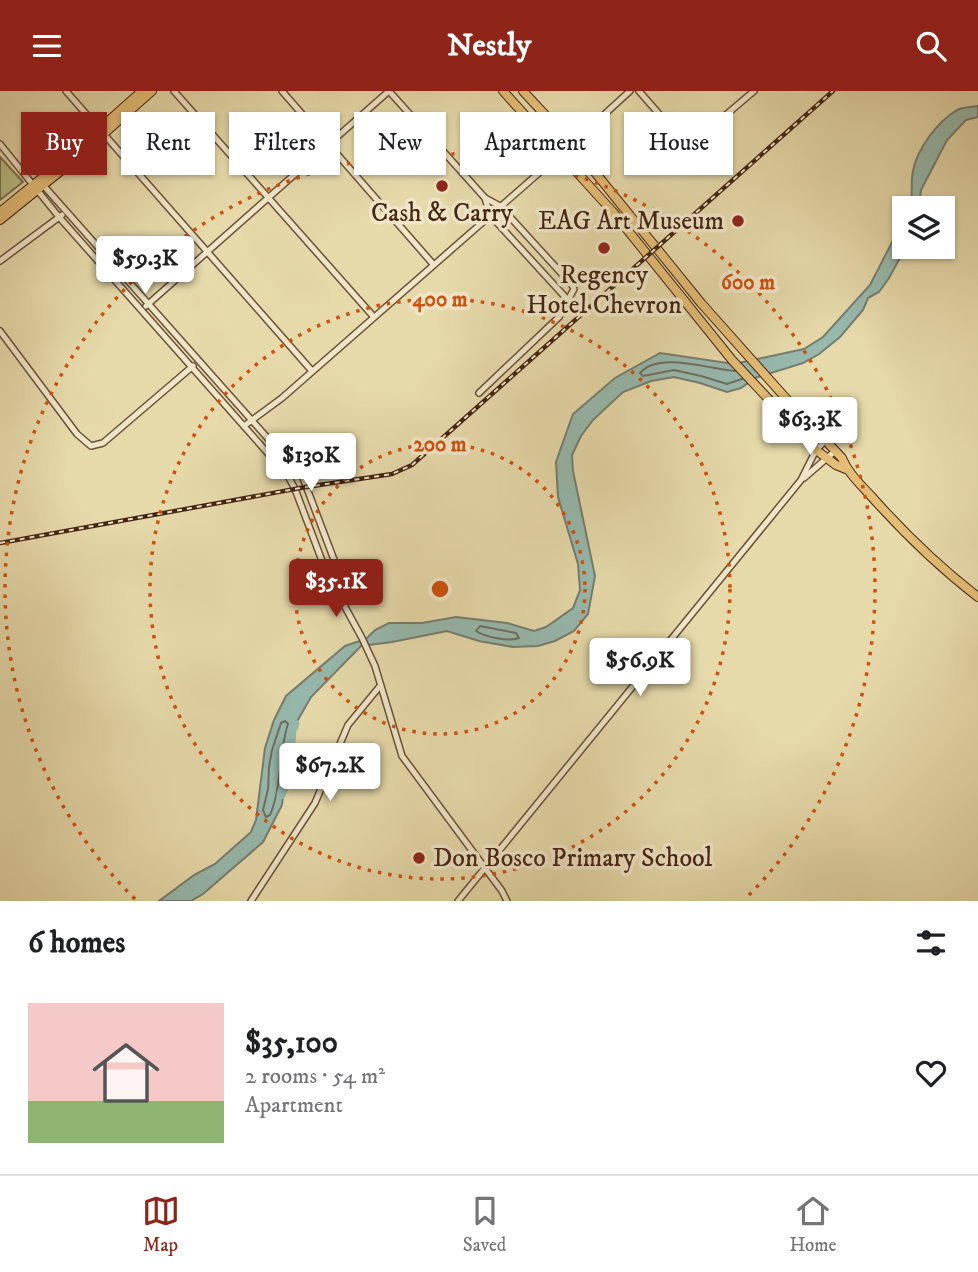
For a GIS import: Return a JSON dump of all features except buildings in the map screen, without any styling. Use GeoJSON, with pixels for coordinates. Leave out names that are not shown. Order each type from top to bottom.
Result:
{"type":"FeatureCollection","features":[{"type":"Feature","properties":{"kind":"highway"},"geometry":{"type":"LineString","coordinates":[[107,127],[142,91]]}},
{"type":"Feature","properties":{"kind":"highway"},"geometry":{"type":"LineString","coordinates":[[107,128],[152,91]]}},
{"type":"Feature","properties":{"kind":"highway"},"geometry":{"type":"LineString","coordinates":[[503,91],[521,112]]}},
{"type":"Feature","properties":{"kind":"highway"},"geometry":{"type":"LineString","coordinates":[[523,91],[542,112]]}},
{"type":"Feature","properties":{"kind":"highway"},"geometry":{"type":"LineString","coordinates":[[0,220],[51,175]]}},
{"type":"Feature","properties":{"kind":"highway"},"geometry":{"type":"LineString","coordinates":[[578,175],[613,212],[758,389],[816,450],[846,469],[927,555],[978,597]]}},
{"type":"Feature","properties":{"kind":"highway"},"geometry":{"type":"LineString","coordinates":[[596,175],[744,352],[842,458],[846,469]]}},
{"type":"Feature","properties":{"kind":"highway"},"geometry":{"type":"LineString","coordinates":[[0,212],[38,186]]}},
{"type":"Feature","properties":{"kind":"street"},"geometry":{"type":"LineString","coordinates":[[66,91],[84,112]]}},
{"type":"Feature","properties":{"kind":"street"},"geometry":{"type":"LineString","coordinates":[[174,91],[373,316]]}},
{"type":"Feature","properties":{"kind":"street"},"geometry":{"type":"LineString","coordinates":[[282,91],[301,112]]}},
{"type":"Feature","properties":{"kind":"street"},"geometry":{"type":"LineString","coordinates":[[340,136],[389,91],[485,198],[500,206],[572,285],[574,291],[559,317],[478,393]]}},
{"type":"Feature","properties":{"kind":"street"},"geometry":{"type":"LineString","coordinates":[[607,112],[630,91]]}},
{"type":"Feature","properties":{"kind":"street"},"geometry":{"type":"LineString","coordinates":[[639,91],[688,147],[753,92]]}},
{"type":"Feature","properties":{"kind":"street"},"geometry":{"type":"LineString","coordinates":[[107,138],[312,371]]}},
{"type":"Feature","properties":{"kind":"street"},"geometry":{"type":"LineString","coordinates":[[0,144],[29,177],[67,212],[303,478],[336,565],[333,588]]}},
{"type":"Feature","properties":{"kind":"street"},"geometry":{"type":"LineString","coordinates":[[340,157],[433,264]]}},
{"type":"Feature","properties":{"kind":"street"},"geometry":{"type":"LineString","coordinates":[[141,311],[296,175]]}},
{"type":"Feature","properties":{"kind":"street"},"geometry":{"type":"LineString","coordinates":[[244,426],[254,421],[536,175]]}},
{"type":"Feature","properties":{"kind":"street"},"geometry":{"type":"LineString","coordinates":[[38,186],[60,218],[288,476],[333,588],[367,649],[402,756],[507,901]]}},
{"type":"Feature","properties":{"kind":"street"},"geometry":{"type":"LineString","coordinates":[[485,198],[490,215],[567,299]]}},
{"type":"Feature","properties":{"kind":"street"},"geometry":{"type":"LineString","coordinates":[[0,261],[67,212]]}},
{"type":"Feature","properties":{"kind":"street"},"geometry":{"type":"LineString","coordinates":[[531,259],[541,250]]}},
{"type":"Feature","properties":{"kind":"street"},"geometry":{"type":"LineString","coordinates":[[0,331],[77,434],[91,446],[103,443],[198,362]]}},
{"type":"Feature","properties":{"kind":"street"},"geometry":{"type":"LineString","coordinates":[[801,480],[816,450],[825,441]]}},
{"type":"Feature","properties":{"kind":"street"},"geometry":{"type":"LineString","coordinates":[[458,901],[801,480],[835,451]]}},
{"type":"Feature","properties":{"kind":"street"},"geometry":{"type":"LineString","coordinates":[[251,901],[316,803],[348,725],[380,686]]}},
{"type":"Feature","properties":{"kind":"green space"},"geometry":{"type":"Polygon","coordinates":[[[0,157],[23,182],[0,200],[0,157]]]}},
{"type":"Feature","properties":{"kind":"water"},"geometry":{"type":"Polygon","coordinates":[[[978,106],[978,117],[966,120],[947,140],[920,196],[911,196],[915,163],[929,137],[942,122],[964,108],[978,106]]]}},
{"type":"Feature","properties":{"kind":"water"},"geometry":{"type":"Polygon","coordinates":[[[892,242],[892,259],[899,259],[879,292],[868,298],[863,310],[840,337],[803,363],[755,378],[741,388],[727,392],[674,377],[651,381],[623,392],[593,420],[572,455],[595,576],[588,614],[574,631],[538,646],[513,647],[479,641],[447,631],[361,646],[311,697],[295,725],[288,746],[282,805],[263,842],[203,894],[191,901],[159,901],[194,875],[215,864],[251,832],[256,820],[265,748],[274,720],[286,696],[345,646],[366,639],[375,630],[389,623],[422,623],[456,617],[507,623],[534,631],[546,627],[573,608],[580,590],[578,564],[558,497],[556,462],[573,414],[615,378],[660,353],[734,364],[804,349],[823,337],[870,285],[892,242]]]}},
{"type":"Feature","properties":{"kind":"waterway"},"geometry":{"type":"LineString","coordinates":[[281,795],[288,777],[292,730],[295,724]]}},
{"type":"Feature","properties":{"kind":"railway"},"geometry":{"type":"LineString","coordinates":[[0,543],[306,487],[392,474],[412,465],[833,91]]}},
{"type":"Feature","properties":{"kind":"place","name":"Cash & Carry"},"geometry":{"type":"Point","coordinates":[442,186]}},
{"type":"Feature","properties":{"kind":"place","name":"EAG Art Museum"},"geometry":{"type":"Point","coordinates":[738,221]}},
{"type":"Feature","properties":{"kind":"place","name":"Regency Hotel Chevron"},"geometry":{"type":"Point","coordinates":[604,248]}},
{"type":"Feature","properties":{"kind":"place","name":"Don Bosco Primary School"},"geometry":{"type":"Point","coordinates":[419,858]}}]}
